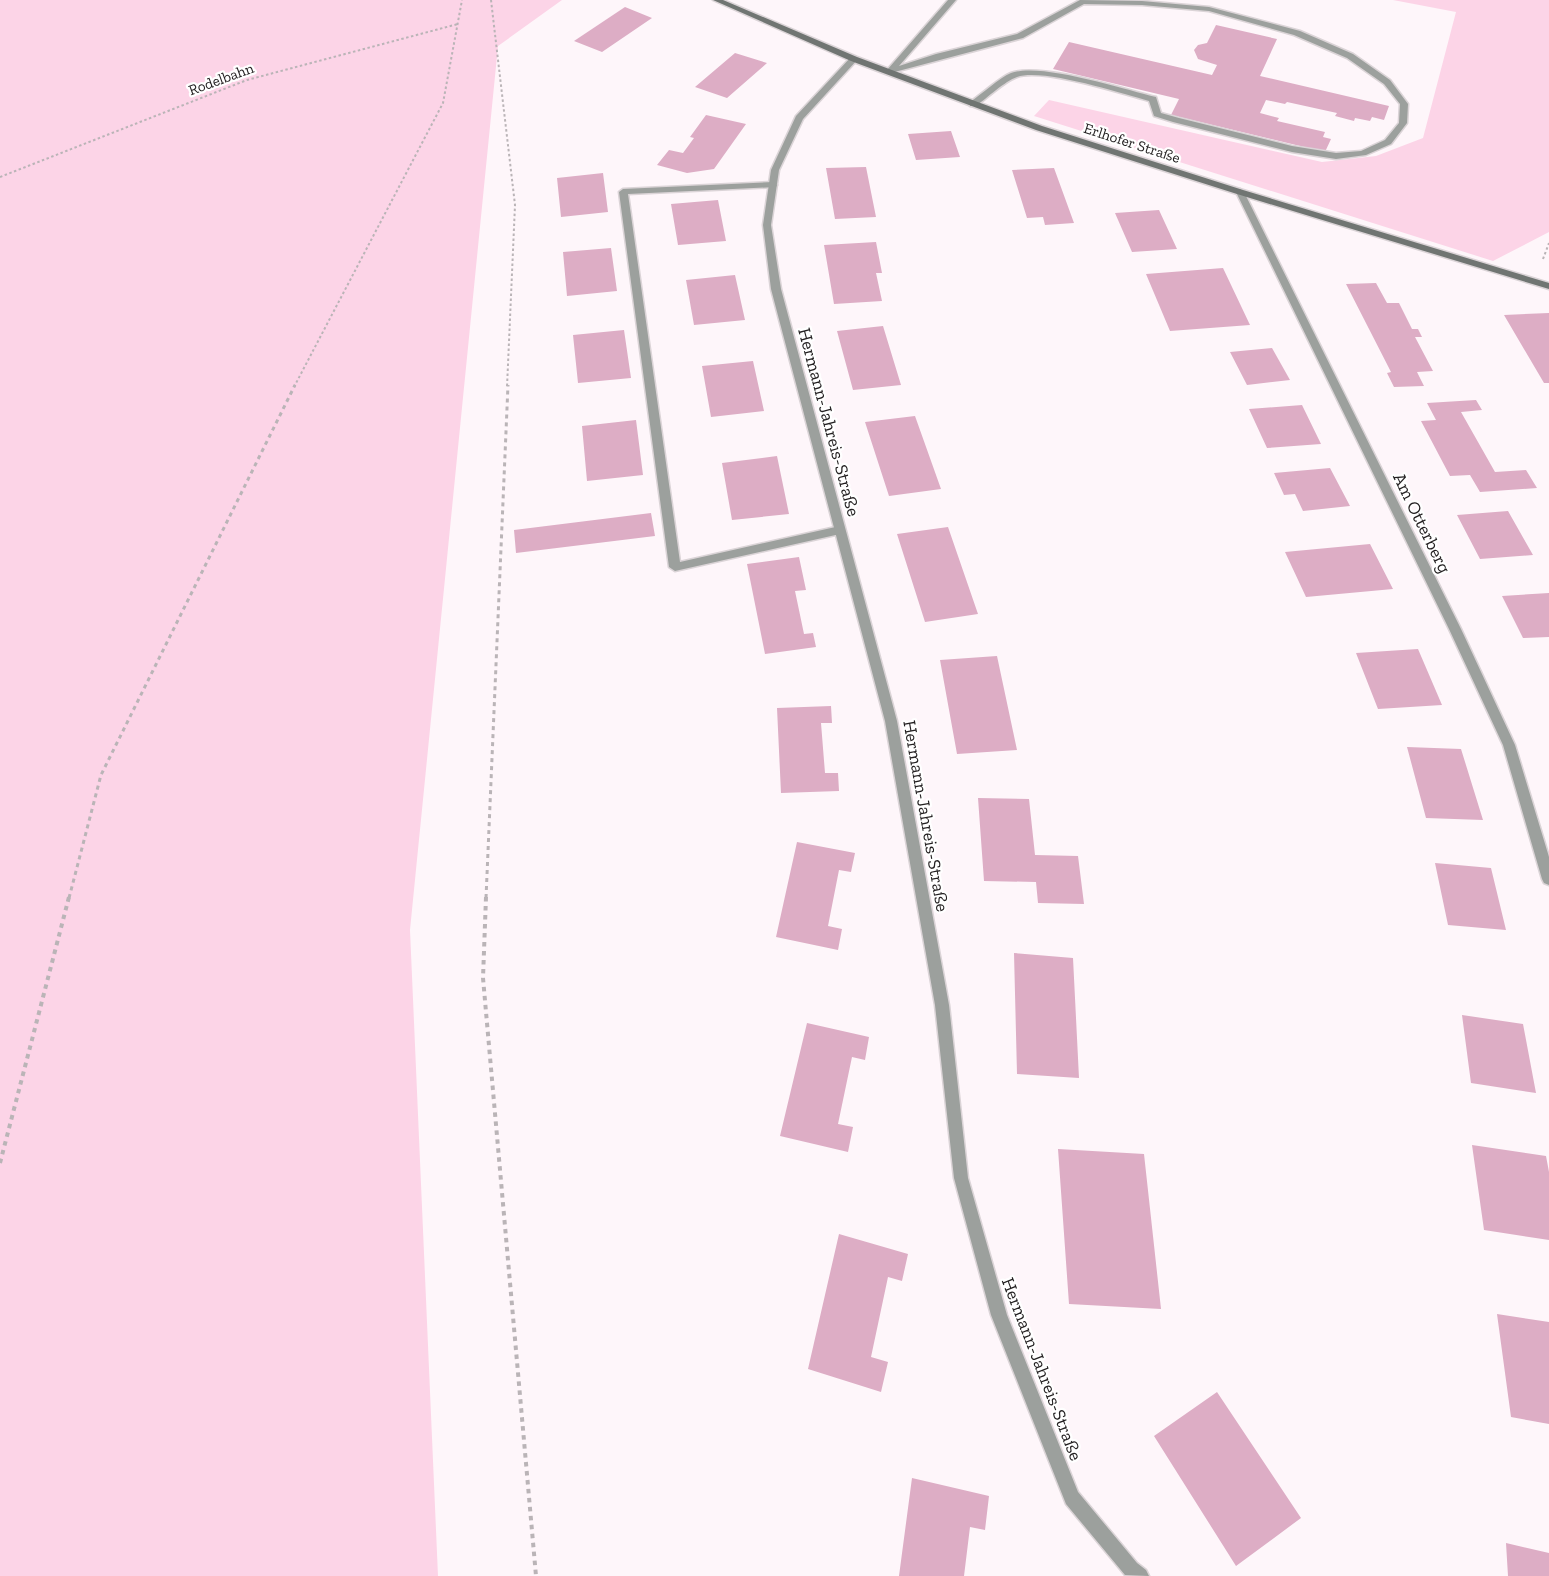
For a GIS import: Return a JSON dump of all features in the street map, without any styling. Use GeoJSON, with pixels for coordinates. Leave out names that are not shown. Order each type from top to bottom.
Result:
{"type":"FeatureCollection","features":[{"type":"Feature","properties":{"kind":"street","name":"Erlhofer Straße"},"geometry":{"type":"LineString","coordinates":[[717,0],[854,59],[1039,128],[1240,192],[1549,286]]}},
{"type":"Feature","properties":{"kind":"street"},"geometry":{"type":"LineString","coordinates":[[890,72],[952,0]]}},
{"type":"Feature","properties":{"kind":"street"},"geometry":{"type":"LineString","coordinates":[[890,72],[939,56],[1020,36],[1083,2],[1142,3],[1209,9],[1297,32],[1358,62],[1387,82],[1404,104],[1403,123],[1388,142],[1363,153],[1336,156],[1292,149],[1176,120],[1157,114],[1153,99],[1051,74],[1030,72],[1013,75],[973,104]]}},
{"type":"Feature","properties":{"kind":"street","name":"Hermann-Jahreis-Straße"},"geometry":{"type":"LineString","coordinates":[[854,59],[799,118],[775,170],[768,225],[776,289],[891,720],[942,1006],[963,1187],[999,1315],[1072,1498],[1133,1574]]}},
{"type":"Feature","properties":{"kind":"street"},"geometry":{"type":"LineString","coordinates":[[773,185],[623,192],[675,567],[840,530]]}},
{"type":"Feature","properties":{"kind":"street","name":"Am Otterberg"},"geometry":{"type":"LineString","coordinates":[[1240,192],[1455,629],[1509,745],[1549,879]]}},
{"type":"Feature","properties":{"kind":"path"},"geometry":{"type":"LineString","coordinates":[[0,1163],[102,775],[303,369],[444,103],[462,0]]}},
{"type":"Feature","properties":{"kind":"path"},"geometry":{"type":"LineString","coordinates":[[491,0],[516,205],[483,978],[536,1576]]}},
{"type":"Feature","properties":{"kind":"path","name":"Rodelbahn"},"geometry":{"type":"LineString","coordinates":[[0,177],[246,80],[458,24]]}},
{"type":"Feature","properties":{"kind":"shaded area"},"geometry":{"type":"Polygon","coordinates":[[[0,0],[562,0],[498,46],[410,930],[438,1576],[0,1576],[0,0]]]}},
{"type":"Feature","properties":{"kind":"shaded area"},"geometry":{"type":"Polygon","coordinates":[[[1393,0],[1549,0],[1549,232],[1493,261],[1034,116],[1049,100],[1322,162],[1376,156],[1423,138],[1456,12],[1393,0]]]}},
{"type":"Feature","properties":{"kind":"building"},"geometry":{"type":"Polygon","coordinates":[[[625,7],[652,18],[602,52],[574,41],[625,7]]]}},
{"type":"Feature","properties":{"kind":"building"},"geometry":{"type":"Polygon","coordinates":[[[1216,25],[1277,39],[1260,76],[1389,106],[1384,120],[1372,117],[1370,121],[1355,118],[1354,121],[1335,116],[1337,113],[1287,102],[1285,104],[1266,100],[1260,113],[1279,118],[1277,121],[1325,132],[1323,137],[1331,139],[1325,152],[1171,115],[1179,99],[1053,69],[1069,42],[1212,75],[1217,65],[1198,59],[1194,50],[1198,45],[1207,43],[1216,25]]]}},
{"type":"Feature","properties":{"kind":"building"},"geometry":{"type":"Polygon","coordinates":[[[735,53],[767,63],[727,98],[695,87],[735,53]]]}},
{"type":"Feature","properties":{"kind":"building"},"geometry":{"type":"Polygon","coordinates":[[[706,115],[746,124],[714,169],[687,173],[657,165],[669,150],[683,153],[694,138],[690,137],[706,115]]]}},
{"type":"Feature","properties":{"kind":"building"},"geometry":{"type":"Polygon","coordinates":[[[951,131],[960,157],[916,160],[908,134],[951,131]]]}},
{"type":"Feature","properties":{"kind":"building"},"geometry":{"type":"Polygon","coordinates":[[[866,167],[876,217],[835,219],[826,168],[866,167]]]}},
{"type":"Feature","properties":{"kind":"building"},"geometry":{"type":"Polygon","coordinates":[[[1054,168],[1074,223],[1045,225],[1043,217],[1027,218],[1012,170],[1054,168]]]}},
{"type":"Feature","properties":{"kind":"building"},"geometry":{"type":"Polygon","coordinates":[[[603,173],[608,212],[561,217],[557,178],[603,173]]]}},
{"type":"Feature","properties":{"kind":"building"},"geometry":{"type":"Polygon","coordinates":[[[718,200],[726,241],[678,245],[671,204],[718,200]]]}},
{"type":"Feature","properties":{"kind":"building"},"geometry":{"type":"Polygon","coordinates":[[[1159,210],[1177,249],[1132,252],[1115,213],[1159,210]]]}},
{"type":"Feature","properties":{"kind":"building"},"geometry":{"type":"Polygon","coordinates":[[[876,242],[882,273],[876,273],[882,301],[834,304],[824,245],[876,242]]]}},
{"type":"Feature","properties":{"kind":"building"},"geometry":{"type":"Polygon","coordinates":[[[611,248],[617,291],[567,296],[563,252],[611,248]]]}},
{"type":"Feature","properties":{"kind":"building"},"geometry":{"type":"Polygon","coordinates":[[[1223,268],[1250,325],[1170,331],[1146,274],[1223,268]]]}},
{"type":"Feature","properties":{"kind":"building"},"geometry":{"type":"Polygon","coordinates":[[[735,275],[745,320],[694,325],[686,280],[735,275]]]}},
{"type":"Feature","properties":{"kind":"building"},"geometry":{"type":"Polygon","coordinates":[[[1376,283],[1387,303],[1399,303],[1412,329],[1418,329],[1422,337],[1415,337],[1433,371],[1417,372],[1424,386],[1394,387],[1387,373],[1391,372],[1346,284],[1376,283]]]}},
{"type":"Feature","properties":{"kind":"building"},"geometry":{"type":"Polygon","coordinates":[[[1549,313],[1549,383],[1544,383],[1504,315],[1549,313]]]}},
{"type":"Feature","properties":{"kind":"building"},"geometry":{"type":"Polygon","coordinates":[[[883,326],[901,385],[853,390],[837,331],[883,326]]]}},
{"type":"Feature","properties":{"kind":"building"},"geometry":{"type":"Polygon","coordinates":[[[624,330],[631,378],[578,383],[573,335],[624,330]]]}},
{"type":"Feature","properties":{"kind":"building"},"geometry":{"type":"Polygon","coordinates":[[[1272,348],[1290,380],[1247,385],[1230,352],[1272,348]]]}},
{"type":"Feature","properties":{"kind":"building"},"geometry":{"type":"Polygon","coordinates":[[[753,361],[764,411],[711,417],[702,366],[753,361]]]}},
{"type":"Feature","properties":{"kind":"building"},"geometry":{"type":"Polygon","coordinates":[[[1476,400],[1482,410],[1461,412],[1495,472],[1526,470],[1537,488],[1480,492],[1470,475],[1450,476],[1421,421],[1436,420],[1427,403],[1476,400]]]}},
{"type":"Feature","properties":{"kind":"building"},"geometry":{"type":"Polygon","coordinates":[[[1302,405],[1321,444],[1267,448],[1249,409],[1302,405]]]}},
{"type":"Feature","properties":{"kind":"building"},"geometry":{"type":"Polygon","coordinates":[[[915,416],[941,489],[889,496],[865,422],[915,416]]]}},
{"type":"Feature","properties":{"kind":"building"},"geometry":{"type":"Polygon","coordinates":[[[636,420],[643,475],[587,481],[582,426],[636,420]]]}},
{"type":"Feature","properties":{"kind":"building"},"geometry":{"type":"Polygon","coordinates":[[[777,456],[789,514],[732,520],[722,463],[777,456]]]}},
{"type":"Feature","properties":{"kind":"building"},"geometry":{"type":"Polygon","coordinates":[[[1330,468],[1350,506],[1303,511],[1295,494],[1284,495],[1274,473],[1330,468]]]}},
{"type":"Feature","properties":{"kind":"building"},"geometry":{"type":"Polygon","coordinates":[[[1508,511],[1533,555],[1480,559],[1457,515],[1508,511]]]}},
{"type":"Feature","properties":{"kind":"building"},"geometry":{"type":"Polygon","coordinates":[[[651,513],[655,536],[516,553],[514,530],[651,513]]]}},
{"type":"Feature","properties":{"kind":"building"},"geometry":{"type":"Polygon","coordinates":[[[948,527],[978,614],[925,622],[897,534],[948,527]]]}},
{"type":"Feature","properties":{"kind":"building"},"geometry":{"type":"Polygon","coordinates":[[[1370,544],[1393,589],[1306,597],[1285,552],[1370,544]]]}},
{"type":"Feature","properties":{"kind":"building"},"geometry":{"type":"Polygon","coordinates":[[[799,557],[806,590],[795,591],[804,634],[813,633],[816,647],[765,654],[747,564],[799,557]]]}},
{"type":"Feature","properties":{"kind":"building"},"geometry":{"type":"Polygon","coordinates":[[[1549,593],[1549,637],[1523,638],[1502,596],[1549,593]]]}},
{"type":"Feature","properties":{"kind":"building"},"geometry":{"type":"Polygon","coordinates":[[[1418,649],[1442,705],[1378,709],[1356,653],[1418,649]]]}},
{"type":"Feature","properties":{"kind":"building"},"geometry":{"type":"Polygon","coordinates":[[[997,656],[1017,750],[957,754],[940,660],[997,656]]]}},
{"type":"Feature","properties":{"kind":"building"},"geometry":{"type":"Polygon","coordinates":[[[831,706],[832,723],[821,723],[825,773],[838,773],[839,791],[781,793],[777,708],[831,706]]]}},
{"type":"Feature","properties":{"kind":"building"},"geometry":{"type":"Polygon","coordinates":[[[1407,747],[1461,749],[1483,820],[1426,818],[1407,747]]]}},
{"type":"Feature","properties":{"kind":"building"},"geometry":{"type":"Polygon","coordinates":[[[978,798],[1029,799],[1035,855],[1078,856],[1084,904],[1038,903],[1036,882],[984,881],[978,798]]]}},
{"type":"Feature","properties":{"kind":"building"},"geometry":{"type":"Polygon","coordinates":[[[797,842],[855,853],[851,872],[839,870],[828,926],[842,929],[838,950],[776,937],[797,842]]]}},
{"type":"Feature","properties":{"kind":"building"},"geometry":{"type":"Polygon","coordinates":[[[1435,863],[1491,868],[1506,930],[1448,925],[1435,863]]]}},
{"type":"Feature","properties":{"kind":"building"},"geometry":{"type":"Polygon","coordinates":[[[1014,953],[1073,958],[1079,1078],[1017,1074],[1014,953]]]}},
{"type":"Feature","properties":{"kind":"building"},"geometry":{"type":"Polygon","coordinates":[[[1462,1015],[1523,1024],[1536,1093],[1471,1083],[1462,1015]]]}},
{"type":"Feature","properties":{"kind":"building"},"geometry":{"type":"Polygon","coordinates":[[[807,1023],[869,1037],[865,1060],[852,1057],[838,1124],[853,1127],[848,1152],[780,1136],[807,1023]]]}},
{"type":"Feature","properties":{"kind":"building"},"geometry":{"type":"Polygon","coordinates":[[[1472,1145],[1546,1156],[1549,1172],[1549,1240],[1484,1230],[1472,1145]]]}},
{"type":"Feature","properties":{"kind":"building"},"geometry":{"type":"Polygon","coordinates":[[[1058,1149],[1144,1154],[1161,1309],[1069,1304],[1058,1149]]]}},
{"type":"Feature","properties":{"kind":"building"},"geometry":{"type":"Polygon","coordinates":[[[839,1234],[908,1254],[902,1281],[888,1277],[871,1357],[888,1362],[881,1392],[808,1369],[839,1234]]]}},
{"type":"Feature","properties":{"kind":"building"},"geometry":{"type":"Polygon","coordinates":[[[1497,1314],[1549,1322],[1549,1424],[1511,1417],[1497,1314]]]}},
{"type":"Feature","properties":{"kind":"building"},"geometry":{"type":"Polygon","coordinates":[[[1217,1392],[1301,1518],[1236,1566],[1154,1436],[1217,1392]]]}},
{"type":"Feature","properties":{"kind":"building"},"geometry":{"type":"Polygon","coordinates":[[[912,1478],[989,1496],[985,1530],[970,1527],[964,1576],[899,1576],[912,1478]]]}},
{"type":"Feature","properties":{"kind":"building"},"geometry":{"type":"Polygon","coordinates":[[[1506,1543],[1549,1553],[1549,1576],[1508,1576],[1506,1543]]]}}]}
